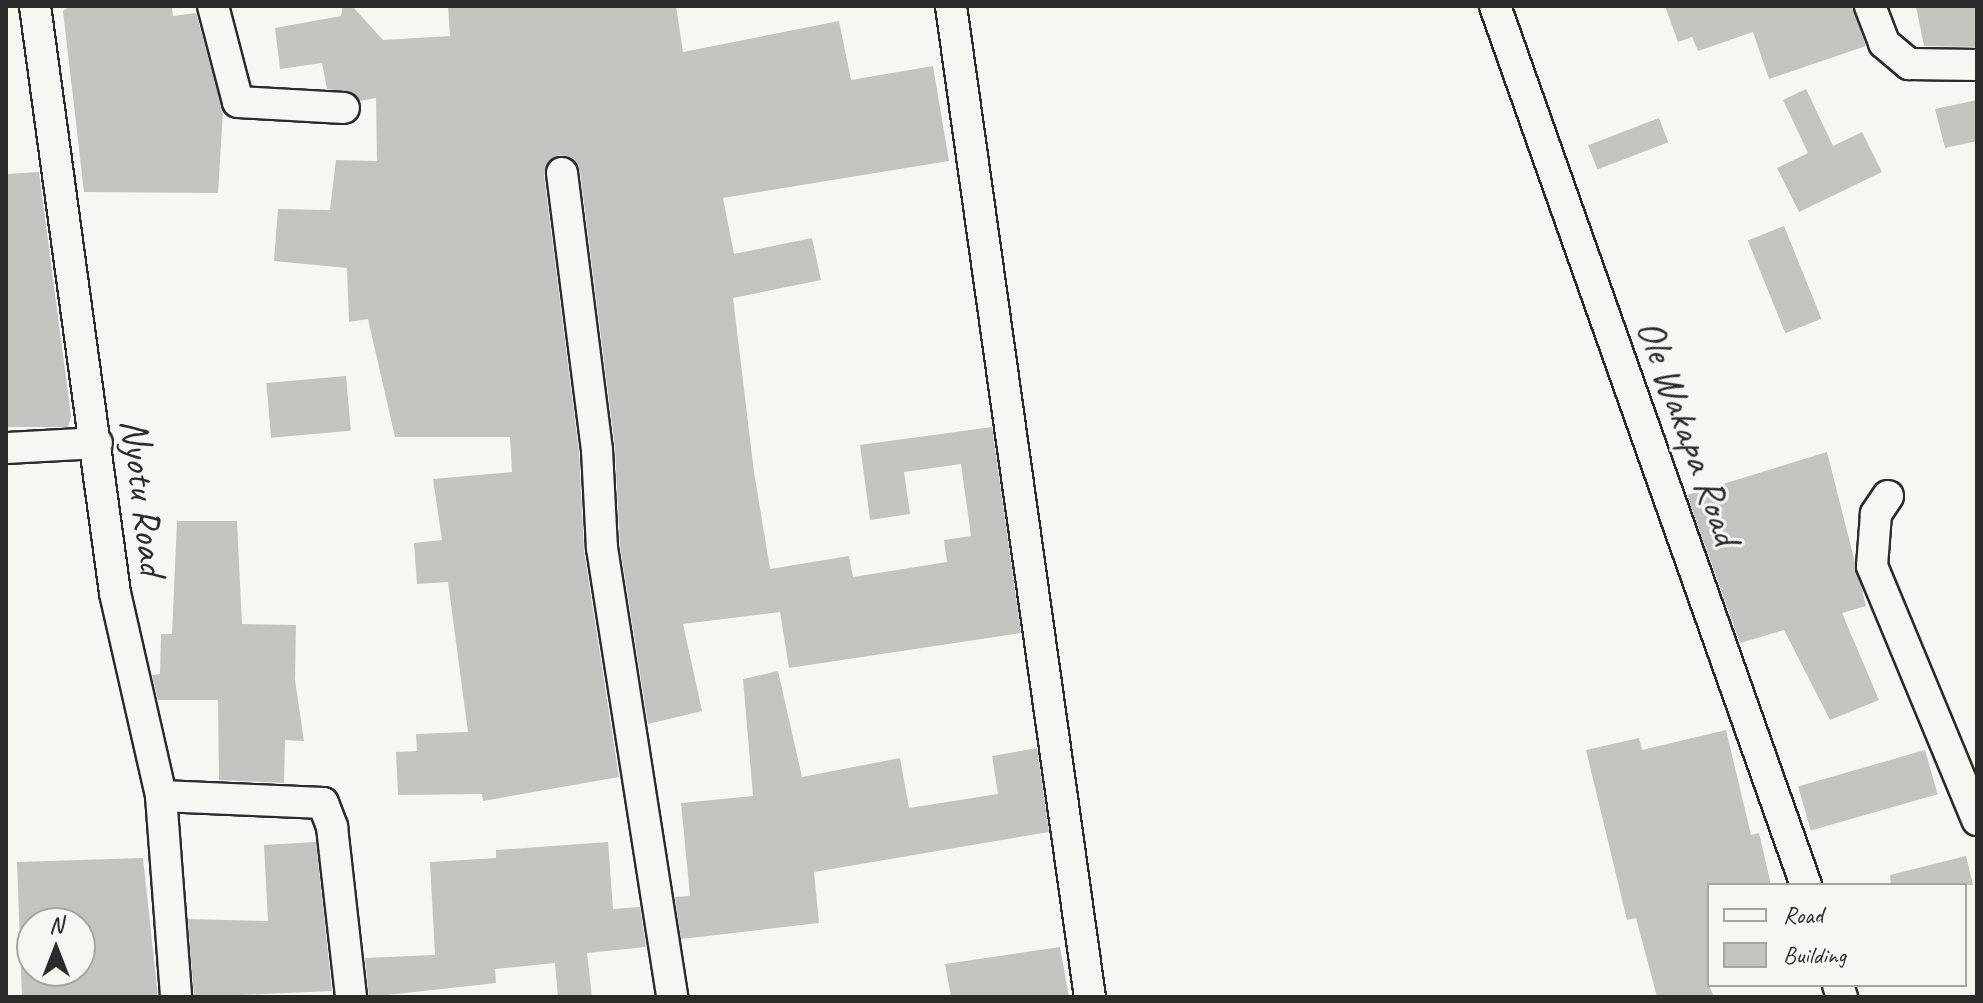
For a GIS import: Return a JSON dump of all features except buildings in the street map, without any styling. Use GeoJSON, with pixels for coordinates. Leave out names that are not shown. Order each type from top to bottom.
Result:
{"type":"FeatureCollection","features":[{"type":"Feature","properties":{"kind":"street","name":"Nyotu Road"},"geometry":{"type":"LineString","coordinates":[[35,6],[97,443],[115,593],[161,796],[176,997]]}},
{"type":"Feature","properties":{"kind":"street"},"geometry":{"type":"LineString","coordinates":[[213,6],[238,102],[344,108]]}},
{"type":"Feature","properties":{"kind":"street"},"geometry":{"type":"LineString","coordinates":[[951,6],[1090,997]]}},
{"type":"Feature","properties":{"kind":"street","name":"Ole Wakapa Road"},"geometry":{"type":"LineString","coordinates":[[1495,6],[1805,883]]}},
{"type":"Feature","properties":{"kind":"street"},"geometry":{"type":"LineString","coordinates":[[1870,6],[1884,43],[1909,64],[1977,65]]}},
{"type":"Feature","properties":{"kind":"street"},"geometry":{"type":"LineString","coordinates":[[562,173],[597,450],[602,548],[672,997]]}},
{"type":"Feature","properties":{"kind":"street"},"geometry":{"type":"LineString","coordinates":[[6,448],[97,443]]}},
{"type":"Feature","properties":{"kind":"street"},"geometry":{"type":"LineString","coordinates":[[1888,496],[1876,514],[1872,566],[1977,820]]}},
{"type":"Feature","properties":{"kind":"street"},"geometry":{"type":"LineString","coordinates":[[161,796],[323,803],[332,827],[351,997]]}}]}
